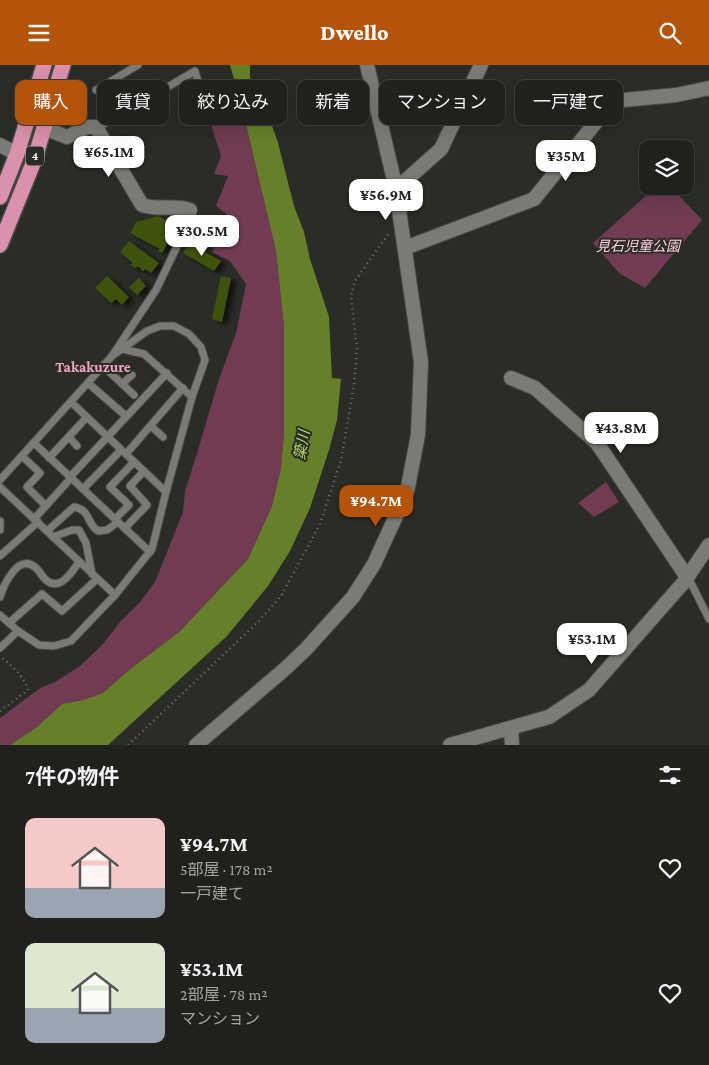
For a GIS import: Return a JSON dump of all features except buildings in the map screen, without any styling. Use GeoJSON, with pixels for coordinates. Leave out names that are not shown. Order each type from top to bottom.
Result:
{"type":"FeatureCollection","features":[{"type":"Feature","properties":{"kind":"highway","name":"4"},"geometry":{"type":"LineString","coordinates":[[0,197],[17,154],[44,65]]}},
{"type":"Feature","properties":{"kind":"highway","name":"4"},"geometry":{"type":"LineString","coordinates":[[0,245],[34,161],[63,65]]}},
{"type":"Feature","properties":{"kind":"street"},"geometry":{"type":"LineString","coordinates":[[196,745],[292,662],[353,597],[374,564],[407,492],[418,435],[421,362],[396,189],[367,65]]}},
{"type":"Feature","properties":{"kind":"street"},"geometry":{"type":"LineString","coordinates":[[396,189],[441,149],[481,65]]}},
{"type":"Feature","properties":{"kind":"street"},"geometry":{"type":"LineString","coordinates":[[405,248],[534,199],[613,101],[676,95],[709,88]]}},
{"type":"Feature","properties":{"kind":"street"},"geometry":{"type":"LineString","coordinates":[[44,127],[67,137],[88,127],[96,127],[142,205],[150,208],[184,207],[190,209],[182,235]]}},
{"type":"Feature","properties":{"kind":"street"},"geometry":{"type":"LineString","coordinates":[[0,145],[17,154]]}},
{"type":"Feature","properties":{"kind":"street"},"geometry":{"type":"LineString","coordinates":[[511,377],[535,388],[597,443],[687,577]]}},
{"type":"Feature","properties":{"kind":"street"},"geometry":{"type":"LineString","coordinates":[[450,745],[549,717],[589,690],[687,577],[709,545]]}},
{"type":"Feature","properties":{"kind":"street"},"geometry":{"type":"LineString","coordinates":[[511,727],[512,745]]}},
{"type":"Feature","properties":{"kind":"lane"},"geometry":{"type":"LineString","coordinates":[[96,90],[138,65]]}},
{"type":"Feature","properties":{"kind":"lane"},"geometry":{"type":"LineString","coordinates":[[96,127],[104,124],[194,68],[198,80]]}},
{"type":"Feature","properties":{"kind":"lane"},"geometry":{"type":"LineString","coordinates":[[0,480],[112,356],[156,290],[182,235]]}},
{"type":"Feature","properties":{"kind":"lane"},"geometry":{"type":"LineString","coordinates":[[0,615],[18,631],[39,645],[54,646],[71,641],[115,595],[152,549],[192,397],[205,360],[201,347],[190,333],[174,326],[160,326],[147,331],[112,356]]}},
{"type":"Feature","properties":{"kind":"lane"},"geometry":{"type":"LineString","coordinates":[[122,349],[144,353],[192,397]]}},
{"type":"Feature","properties":{"kind":"lane"},"geometry":{"type":"LineString","coordinates":[[103,366],[134,395]]}},
{"type":"Feature","properties":{"kind":"lane"},"geometry":{"type":"LineString","coordinates":[[0,556],[36,521],[46,506],[107,436],[167,373]]}},
{"type":"Feature","properties":{"kind":"lane"},"geometry":{"type":"LineString","coordinates":[[122,384],[132,375]]}},
{"type":"Feature","properties":{"kind":"lane"},"geometry":{"type":"LineString","coordinates":[[88,383],[126,416]]}},
{"type":"Feature","properties":{"kind":"lane"},"geometry":{"type":"LineString","coordinates":[[83,489],[151,426],[183,388]]}},
{"type":"Feature","properties":{"kind":"lane"},"geometry":{"type":"LineString","coordinates":[[71,402],[166,492]]}},
{"type":"Feature","properties":{"kind":"lane"},"geometry":{"type":"LineString","coordinates":[[49,458],[87,417]]}},
{"type":"Feature","properties":{"kind":"lane"},"geometry":{"type":"LineString","coordinates":[[151,426],[163,437]]}},
{"type":"Feature","properties":{"kind":"lane"},"geometry":{"type":"LineString","coordinates":[[68,437],[77,446]]}},
{"type":"Feature","properties":{"kind":"lane"},"geometry":{"type":"LineString","coordinates":[[34,443],[150,552]]}},
{"type":"Feature","properties":{"kind":"lane"},"geometry":{"type":"LineString","coordinates":[[22,456],[40,473],[27,487],[46,506]]}},
{"type":"Feature","properties":{"kind":"lane"},"geometry":{"type":"LineString","coordinates":[[47,531],[74,507],[87,513],[92,526],[98,531],[107,530],[117,521],[129,505],[110,487],[134,462]]}},
{"type":"Feature","properties":{"kind":"lane"},"geometry":{"type":"LineString","coordinates":[[125,528],[147,505],[130,485],[144,471]]}},
{"type":"Feature","properties":{"kind":"lane"},"geometry":{"type":"LineString","coordinates":[[0,487],[115,595]]}},
{"type":"Feature","properties":{"kind":"lane"},"geometry":{"type":"LineString","coordinates":[[0,521],[0,530]]}},
{"type":"Feature","properties":{"kind":"lane"},"geometry":{"type":"LineString","coordinates":[[53,537],[72,530],[79,530],[86,543],[94,576]]}},
{"type":"Feature","properties":{"kind":"lane"},"geometry":{"type":"LineString","coordinates":[[0,597],[8,576],[20,566],[31,564],[36,567],[48,582],[55,584],[62,582],[68,577],[79,562]]}},
{"type":"Feature","properties":{"kind":"lane"},"geometry":{"type":"LineString","coordinates":[[9,623],[42,594],[62,611],[94,576]]}},
{"type":"Feature","properties":{"kind":"lane"},"geometry":{"type":"LineString","coordinates":[[687,577],[709,619]]}},
{"type":"Feature","properties":{"kind":"lane"},"geometry":{"type":"LineString","coordinates":[[0,648],[18,631]]}},
{"type":"Feature","properties":{"kind":"path"},"geometry":{"type":"LineString","coordinates":[[128,745],[259,621],[281,596],[320,524],[341,460],[354,385],[357,349],[351,296],[355,281],[400,218]]}},
{"type":"Feature","properties":{"kind":"path"},"geometry":{"type":"LineString","coordinates":[[0,656],[15,670],[26,684],[28,690],[0,711]]}},
{"type":"Feature","properties":{"kind":"green space"},"geometry":{"type":"Polygon","coordinates":[[[211,125],[246,125],[276,251],[284,327],[284,433],[281,468],[272,506],[248,559],[179,632],[129,670],[103,693],[83,700],[62,704],[37,727],[10,745],[0,745],[0,718],[40,688],[55,682],[80,666],[103,644],[120,622],[141,601],[155,582],[183,512],[185,491],[219,379],[236,333],[246,284],[230,261],[212,252],[228,215],[216,206],[228,176],[214,174],[221,156],[211,125]]]}},
{"type":"Feature","properties":{"kind":"green space","name":"見石児童公園"},"geometry":{"type":"Polygon","coordinates":[[[647,195],[678,195],[702,220],[645,288],[619,273],[593,243],[647,195]]]}},
{"type":"Feature","properties":{"kind":"green space"},"geometry":{"type":"Polygon","coordinates":[[[606,482],[619,502],[594,517],[578,503],[606,482]]]}},
{"type":"Feature","properties":{"kind":"water"},"geometry":{"type":"Polygon","coordinates":[[[230,65],[250,65],[251,80],[234,80],[230,65]]]}},
{"type":"Feature","properties":{"kind":"water","name":"簗川"},"geometry":{"type":"Polygon","coordinates":[[[246,125],[272,125],[294,206],[304,232],[310,259],[329,317],[332,378],[341,379],[337,420],[329,450],[310,508],[290,551],[268,586],[227,636],[108,745],[10,745],[37,727],[62,704],[83,700],[103,693],[129,670],[179,632],[248,559],[272,506],[281,468],[284,433],[284,327],[276,251],[246,125]]]}},
{"type":"Feature","properties":{"kind":"district","name":"Takakuzure"},"geometry":{"type":"Point","coordinates":[93,367]}}]}
